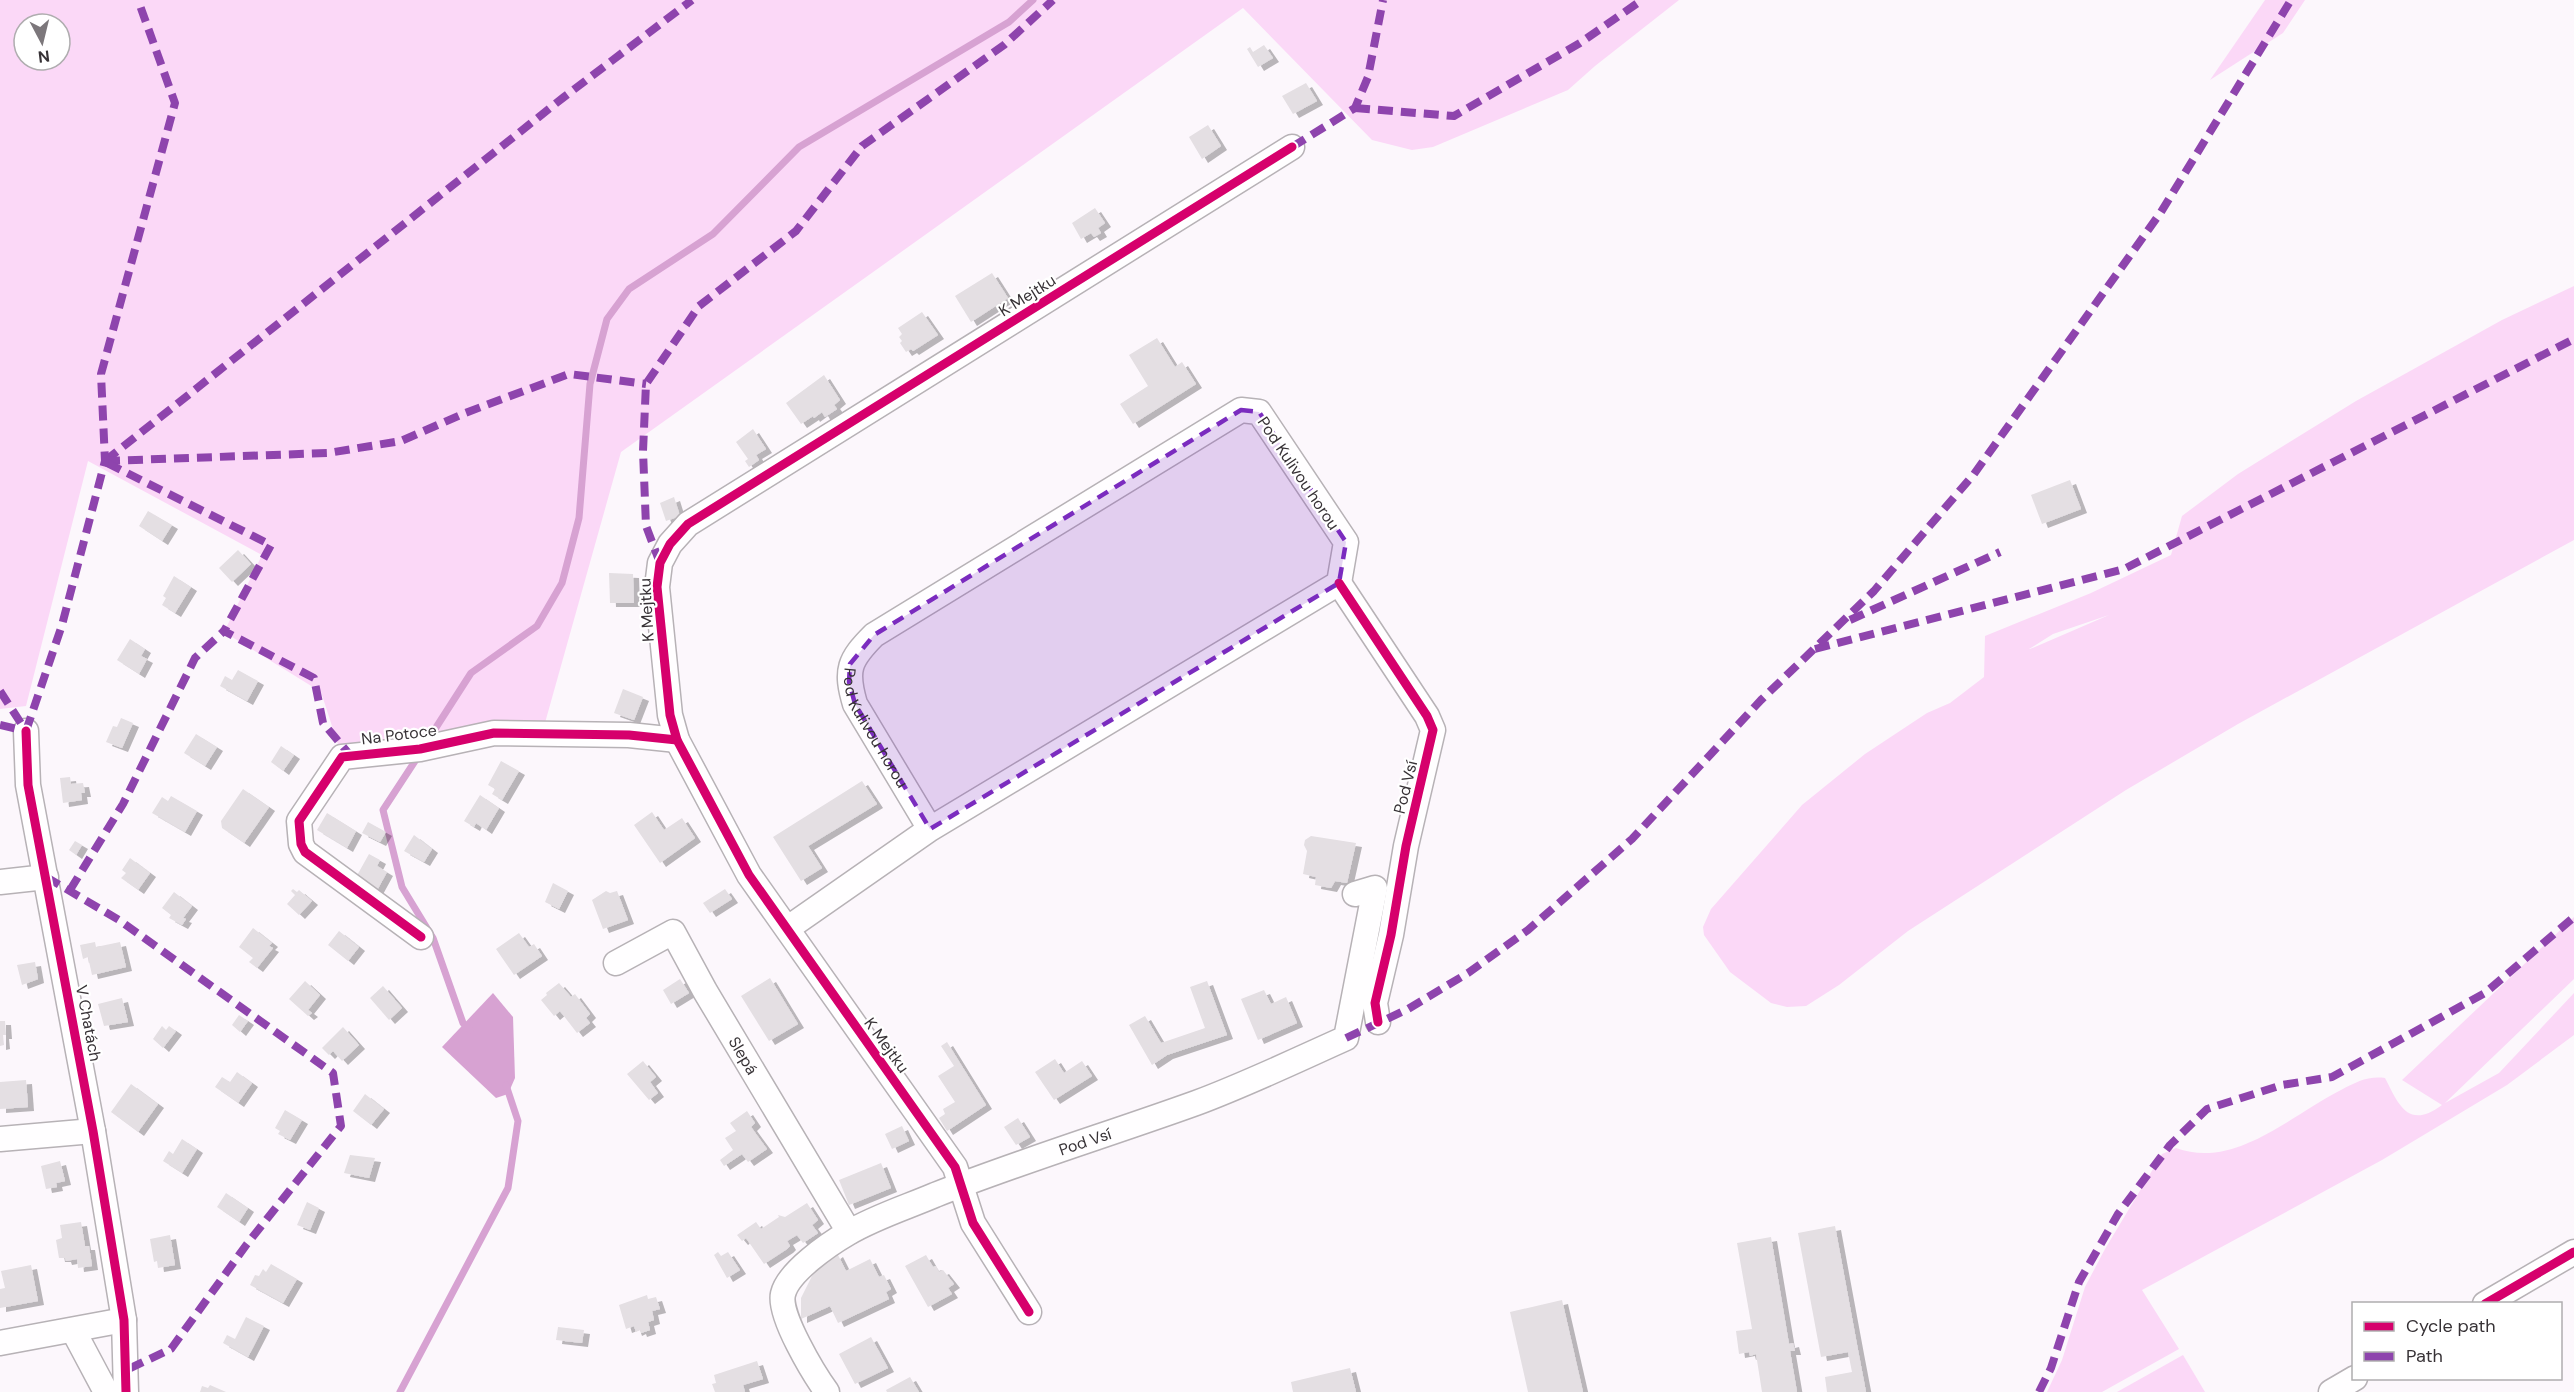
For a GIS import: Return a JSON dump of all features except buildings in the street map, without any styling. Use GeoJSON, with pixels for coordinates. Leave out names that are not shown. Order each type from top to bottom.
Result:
{"type":"FeatureCollection","features":[{"type":"Feature","properties":{"kind":"street","name":"K Mejtku"},"geometry":{"type":"LineString","coordinates":[[1029,1312],[973,1223],[956,1167],[749,875],[677,740],[669,707],[657,587],[660,563],[670,544],[688,524],[1292,147]]}},
{"type":"Feature","properties":{"kind":"street","name":"Pod Kulivou horou"},"geometry":{"type":"LineString","coordinates":[[930,829],[855,704],[849,682],[850,664],[863,646],[874,635],[1242,410],[1259,412],[1346,542],[1339,583]]}},
{"type":"Feature","properties":{"kind":"street"},"geometry":{"type":"LineString","coordinates":[[788,928],[930,829],[1339,583]]}},
{"type":"Feature","properties":{"kind":"street","name":"Pod Vsí"},"geometry":{"type":"LineString","coordinates":[[1339,583],[1427,716],[1433,730],[1406,846],[1391,934],[1375,1003],[1378,1022]]}},
{"type":"Feature","properties":{"kind":"street","name":"V Chatách"},"geometry":{"type":"LineString","coordinates":[[26,731],[28,785],[93,1131],[124,1320],[126,1392]]}},
{"type":"Feature","properties":{"kind":"street","name":"Na Potoce"},"geometry":{"type":"LineString","coordinates":[[421,937],[305,852],[301,844],[299,821],[342,757],[420,749],[494,733],[629,735],[677,740]]}},
{"type":"Feature","properties":{"kind":"street"},"geometry":{"type":"LineString","coordinates":[[0,882],[46,878]]}},
{"type":"Feature","properties":{"kind":"street","name":"Pod Vsí"},"geometry":{"type":"LineString","coordinates":[[826,1392],[811,1370],[786,1317],[782,1295],[792,1277],[812,1258],[849,1232],[960,1185],[1199,1102],[1346,1038],[1375,888],[1355,894]]}},
{"type":"Feature","properties":{"kind":"street","name":"Slepá"},"geometry":{"type":"LineString","coordinates":[[616,963],[673,932],[705,991],[849,1232]]}},
{"type":"Feature","properties":{"kind":"street"},"geometry":{"type":"LineString","coordinates":[[0,1140],[93,1131]]}},
{"type":"Feature","properties":{"kind":"street"},"geometry":{"type":"LineString","coordinates":[[2488,1302],[2574,1252]]}},
{"type":"Feature","properties":{"kind":"street"},"geometry":{"type":"LineString","coordinates":[[0,1343],[124,1320]]}},
{"type":"Feature","properties":{"kind":"street"},"geometry":{"type":"LineString","coordinates":[[73,1330],[106,1392]]}},
{"type":"Feature","properties":{"kind":"street"},"geometry":{"type":"LineString","coordinates":[[2331,1392],[2352,1380]]}},
{"type":"Feature","properties":{"kind":"highlighted area"},"geometry":{"type":"Polygon","coordinates":[[[1241,410],[1259,412],[1346,542],[1339,583],[930,829],[855,704],[849,682],[850,664],[874,635],[1241,410]]]}},
{"type":"Feature","properties":{"kind":"shaded area"},"geometry":{"type":"Polygon","coordinates":[[[0,0],[1679,0],[1568,90],[1433,147],[1412,150],[1372,140],[1243,8],[621,452],[543,730],[342,757],[321,692],[224,632],[262,555],[88,461],[26,706],[0,709],[0,0]]]}},
{"type":"Feature","properties":{"kind":"shaded area"},"geometry":{"type":"Polygon","coordinates":[[[2265,0],[2305,0],[2283,33],[2210,80],[2265,0]]]}},
{"type":"Feature","properties":{"kind":"shaded area"},"geometry":{"type":"Polygon","coordinates":[[[2574,286],[2574,540],[2238,724],[2126,790],[1908,931],[1839,985],[1806,1006],[1787,1007],[1771,1003],[1730,972],[1704,935],[1703,927],[1711,909],[1802,805],[1865,754],[1927,713],[1950,703],[1984,677],[1985,636],[2091,593],[2171,555],[2182,516],[2238,474],[2356,401],[2502,320],[2574,286]],[[2109,615],[2053,634],[2029,649],[2109,615]]]}},
{"type":"Feature","properties":{"kind":"shaded area"},"geometry":{"type":"Polygon","coordinates":[[[2574,917],[2574,979],[2445,1103],[2499,1073],[2574,993],[2574,1035],[2507,1085],[2382,1160],[2142,1290],[2179,1349],[2102,1392],[2047,1392],[2062,1360],[2085,1287],[2162,1154],[2176,1148],[2198,1153],[2220,1152],[2241,1146],[2262,1137],[2341,1090],[2357,1082],[2373,1078],[2385,1078],[2400,1105],[2406,1111],[2413,1115],[2430,1112],[2442,1105],[2402,1080],[2574,917]]]}},
{"type":"Feature","properties":{"kind":"shaded area"},"geometry":{"type":"Polygon","coordinates":[[[493,993],[513,1017],[515,1078],[508,1094],[496,1098],[442,1047],[493,993]]]}},
{"type":"Feature","properties":{"kind":"shaded area"},"geometry":{"type":"Polygon","coordinates":[[[2183,1355],[2205,1392],[2117,1392],[2183,1355]]]}},
{"type":"Feature","properties":{"kind":"waterway"},"geometry":{"type":"LineString","coordinates":[[428,740],[471,673],[537,626],[562,583],[579,518],[590,384],[607,319],[629,289],[713,234],[799,147],[1009,22],[1033,0]]}},
{"type":"Feature","properties":{"kind":"waterway"},"geometry":{"type":"LineString","coordinates":[[419,755],[383,810],[402,887],[433,938],[463,1023],[470,1030]]}},
{"type":"Feature","properties":{"kind":"waterway"},"geometry":{"type":"LineString","coordinates":[[400,1392],[508,1188],[518,1121],[506,1085]]}},
{"type":"Feature","properties":{"kind":"marked path"},"geometry":{"type":"LineString","coordinates":[[26,731],[62,625],[105,461],[101,374],[175,103],[138,0]]}},
{"type":"Feature","properties":{"kind":"marked path"},"geometry":{"type":"LineString","coordinates":[[105,461],[564,97],[692,0]]}},
{"type":"Feature","properties":{"kind":"marked path"},"geometry":{"type":"LineString","coordinates":[[660,563],[646,526],[643,451],[646,384],[699,306],[796,231],[862,146],[1004,45],[1053,0]]}},
{"type":"Feature","properties":{"kind":"marked path"},"geometry":{"type":"LineString","coordinates":[[1292,147],[1355,108],[1368,77],[1383,0]]}},
{"type":"Feature","properties":{"kind":"marked path"},"geometry":{"type":"LineString","coordinates":[[1355,108],[1454,116],[1580,43],[1642,0]]}},
{"type":"Feature","properties":{"kind":"marked path"},"geometry":{"type":"LineString","coordinates":[[1346,1038],[1408,1009],[1468,973],[1528,930],[1632,839],[1761,700],[1874,591],[1974,474],[2161,212],[2291,0]]}},
{"type":"Feature","properties":{"kind":"marked path"},"geometry":{"type":"LineString","coordinates":[[1815,649],[2124,569],[2574,339]]}},
{"type":"Feature","properties":{"kind":"marked path"},"geometry":{"type":"LineString","coordinates":[[105,461],[328,453],[401,441],[465,413],[569,374],[646,384]]}},
{"type":"Feature","properties":{"kind":"marked path"},"geometry":{"type":"LineString","coordinates":[[107,463],[271,545],[224,631],[314,678],[323,723],[350,755]]}},
{"type":"Feature","properties":{"kind":"marked path"},"geometry":{"type":"LineString","coordinates":[[1850,620],[2000,552]]}},
{"type":"Feature","properties":{"kind":"marked path"},"geometry":{"type":"LineString","coordinates":[[70,890],[123,804],[195,658],[224,631]]}},
{"type":"Feature","properties":{"kind":"marked path"},"geometry":{"type":"LineString","coordinates":[[0,691],[26,731]]}},
{"type":"Feature","properties":{"kind":"marked path"},"geometry":{"type":"LineString","coordinates":[[0,725],[26,731]]}},
{"type":"Feature","properties":{"kind":"marked path"},"geometry":{"type":"LineString","coordinates":[[46,877],[119,920],[333,1073],[341,1126],[247,1244],[171,1349],[126,1370]]}},
{"type":"Feature","properties":{"kind":"marked path"},"geometry":{"type":"LineString","coordinates":[[2039,1392],[2051,1368],[2079,1282],[2118,1214],[2170,1145],[2207,1109],[2282,1085],[2332,1077],[2485,993],[2574,917]]}},
{"type":"Feature","properties":{"kind":"cycle path"},"geometry":{"type":"LineString","coordinates":[[1029,1312],[973,1223],[955,1167],[749,875],[677,740],[670,715],[657,587],[660,563],[670,544],[688,524],[1292,147]]}},
{"type":"Feature","properties":{"kind":"cycle path"},"geometry":{"type":"LineString","coordinates":[[1339,583],[1427,716],[1433,730],[1406,846],[1391,935],[1375,1003],[1378,1022]]}},
{"type":"Feature","properties":{"kind":"cycle path"},"geometry":{"type":"LineString","coordinates":[[26,731],[28,785],[93,1131],[124,1320],[126,1392]]}},
{"type":"Feature","properties":{"kind":"cycle path"},"geometry":{"type":"LineString","coordinates":[[421,937],[305,852],[301,844],[299,821],[342,757],[420,749],[494,733],[629,735],[677,740]]}},
{"type":"Feature","properties":{"kind":"cycle path"},"geometry":{"type":"LineString","coordinates":[[2488,1302],[2574,1252]]}}]}
